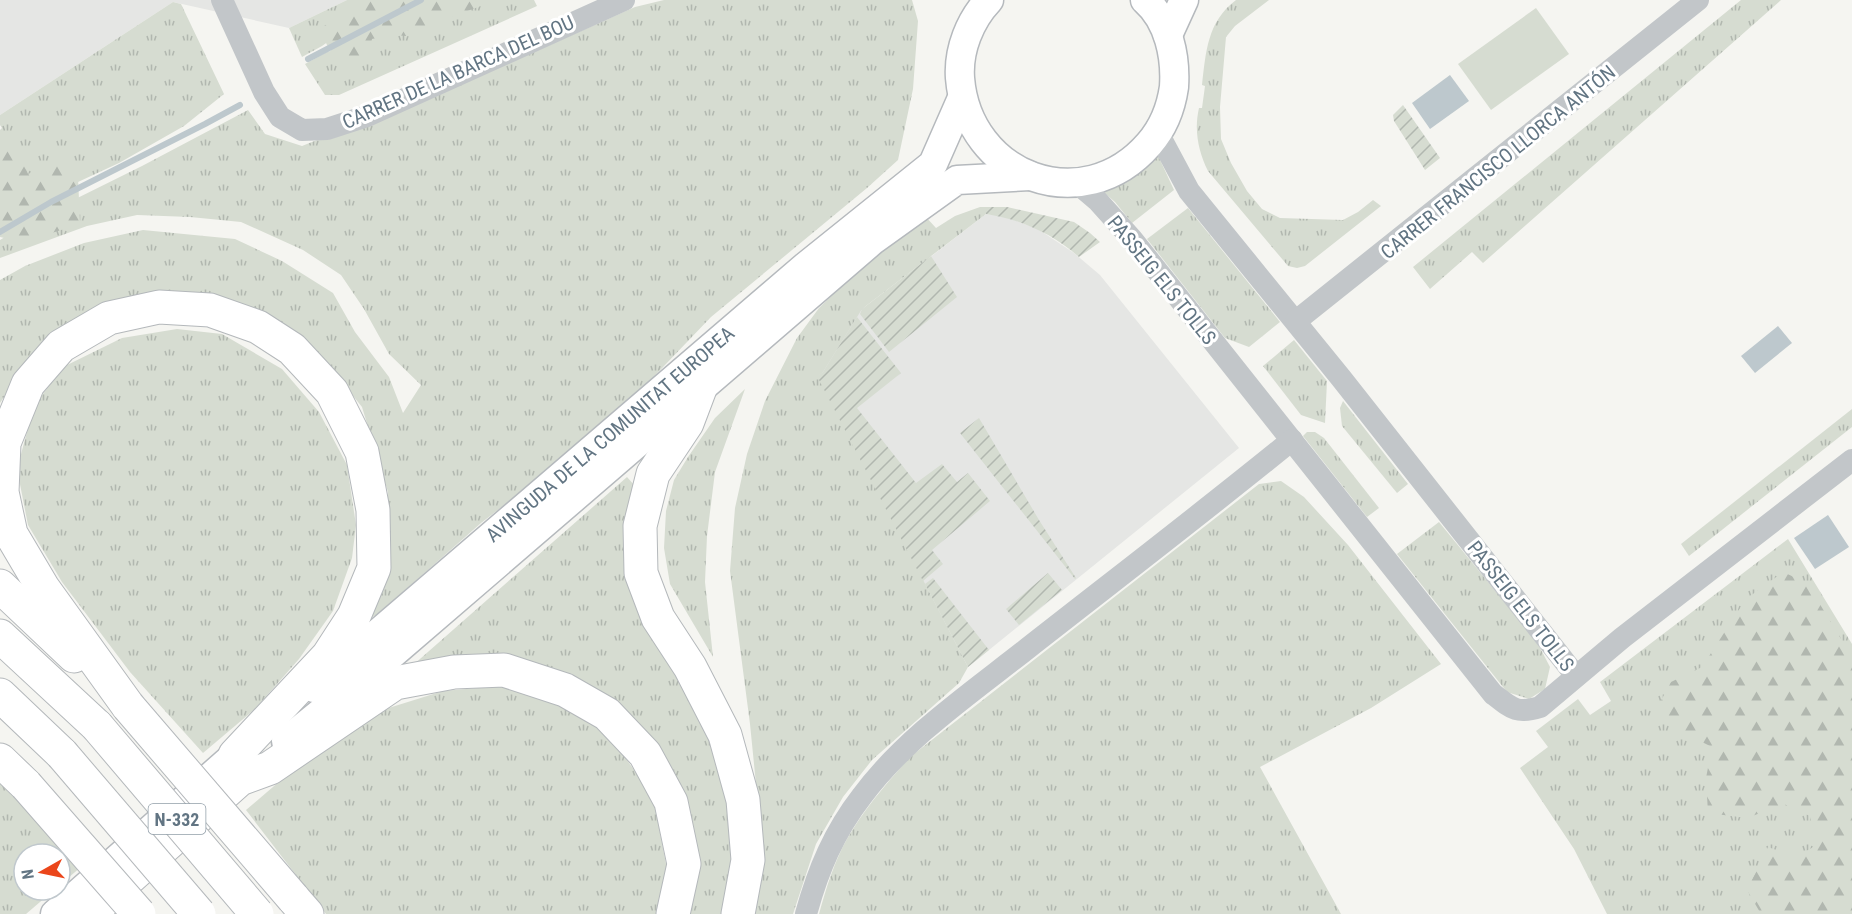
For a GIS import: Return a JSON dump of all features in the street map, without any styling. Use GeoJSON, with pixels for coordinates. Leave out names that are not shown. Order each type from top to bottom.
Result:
{"type":"FeatureCollection","features":[{"type":"Feature","properties":{"kind":"highway"},"geometry":{"type":"LineString","coordinates":[[89,914],[238,767],[328,656],[354,616],[374,568],[373,510],[362,452],[332,392],[292,349],[258,327],[210,310],[159,307],[110,318],[61,346],[28,384],[4,443],[2,492],[11,534],[43,588],[128,706],[301,909]]}},
{"type":"Feature","properties":{"kind":"highway"},"geometry":{"type":"LineString","coordinates":[[701,386],[687,423],[653,474],[640,526],[641,573],[658,618],[690,668],[725,735],[743,800],[748,860],[738,914]]}},
{"type":"Feature","properties":{"kind":"highway"},"geometry":{"type":"LineString","coordinates":[[0,586],[128,706]]}},
{"type":"Feature","properties":{"kind":"highway","name":"N-332"},"geometry":{"type":"LineString","coordinates":[[0,636],[97,726],[257,914]]}},
{"type":"Feature","properties":{"kind":"highway"},"geometry":{"type":"LineString","coordinates":[[238,767],[270,768],[395,683],[453,672],[504,670],[565,690],[607,714],[645,754],[671,802],[684,864],[673,914]]}},
{"type":"Feature","properties":{"kind":"highway","name":"N-332"},"geometry":{"type":"LineString","coordinates":[[0,695],[62,754],[199,914]]}},
{"type":"Feature","properties":{"kind":"highway"},"geometry":{"type":"LineString","coordinates":[[0,760],[26,784],[139,914]]}},
{"type":"Feature","properties":{"kind":"main road"},"geometry":{"type":"LineString","coordinates":[[981,3],[966,36],[959,67],[962,98],[975,131],[998,158],[1030,176],[1053,182],[1077,183],[1109,175],[1137,158],[1158,133],[1172,102],[1175,69],[1168,35],[1151,5],[1145,0]]}},
{"type":"Feature","properties":{"kind":"main road"},"geometry":{"type":"LineString","coordinates":[[1168,35],[1184,0]]}},
{"type":"Feature","properties":{"kind":"main road","name":"AVINGUDA DE LA COMUNITAT EUROPEA"},"geometry":{"type":"LineString","coordinates":[[238,767],[606,436],[806,266],[933,164],[962,98]]}},
{"type":"Feature","properties":{"kind":"main road"},"geometry":{"type":"LineString","coordinates":[[55,914],[238,767],[392,654],[872,241],[957,180],[1030,176]]}},
{"type":"Feature","properties":{"kind":"street","name":"CARRER DE LA BARCA DEL BOU"},"geometry":{"type":"LineString","coordinates":[[222,0],[264,92],[280,117],[302,130],[327,129],[367,116],[624,0]]}},
{"type":"Feature","properties":{"kind":"street","name":"CARRER FRANCISCO LLORCA ANTÓN"},"geometry":{"type":"LineString","coordinates":[[1296,321],[1698,0]]}},
{"type":"Feature","properties":{"kind":"street","name":"PASSEIG ELS TOLLS"},"geometry":{"type":"LineString","coordinates":[[1077,183],[1097,200],[1131,239],[1493,694],[1509,706],[1524,712],[1540,707],[1576,676],[1296,321],[1189,191],[1158,133]]}},
{"type":"Feature","properties":{"kind":"street"},"geometry":{"type":"LineString","coordinates":[[806,914],[815,880],[830,844],[844,820],[864,793],[918,735],[1293,440]]}},
{"type":"Feature","properties":{"kind":"street"},"geometry":{"type":"LineString","coordinates":[[1576,676],[1852,460]]}},
{"type":"Feature","properties":{"kind":"shaded area"},"geometry":{"type":"Polygon","coordinates":[[[0,0],[347,0],[289,28],[173,2],[0,115],[0,0]]]}},
{"type":"Feature","properties":{"kind":"shaded area"},"geometry":{"type":"Polygon","coordinates":[[[1450,75],[1469,101],[1430,129],[1412,103],[1450,75]]]}},
{"type":"Feature","properties":{"kind":"shaded area"},"geometry":{"type":"Polygon","coordinates":[[[986,214],[1003,216],[1038,229],[1074,253],[1100,275],[1239,448],[968,667],[817,376],[819,309],[863,309],[986,214]]]}},
{"type":"Feature","properties":{"kind":"shaded area"},"geometry":{"type":"Polygon","coordinates":[[[1778,326],[1792,343],[1755,373],[1741,356],[1778,326]]]}},
{"type":"Feature","properties":{"kind":"shaded area"},"geometry":{"type":"Polygon","coordinates":[[[1828,515],[1849,547],[1815,569],[1794,538],[1828,515]]]}},
{"type":"Feature","properties":{"kind":"green space"},"geometry":{"type":"Polygon","coordinates":[[[347,0],[387,0],[322,46],[302,57],[289,28],[347,0]]]}},
{"type":"Feature","properties":{"kind":"green space"},"geometry":{"type":"Polygon","coordinates":[[[372,0],[497,0],[443,20],[417,37],[395,35],[372,39],[363,59],[342,62],[328,46],[324,37],[324,26],[372,0]]]}},
{"type":"Feature","properties":{"kind":"green space"},"geometry":{"type":"Polygon","coordinates":[[[487,0],[534,0],[537,6],[339,95],[325,95],[305,64],[327,52],[416,26],[487,0]]]}},
{"type":"Feature","properties":{"kind":"green space"},"geometry":{"type":"Polygon","coordinates":[[[664,0],[912,0],[918,21],[913,89],[898,160],[711,317],[641,390],[561,461],[481,523],[378,614],[364,621],[386,530],[388,492],[362,407],[318,352],[260,312],[203,294],[35,351],[0,403],[0,280],[25,266],[84,243],[143,230],[235,239],[282,261],[333,293],[355,332],[389,377],[403,413],[421,385],[389,354],[364,309],[341,275],[303,250],[241,222],[137,215],[87,226],[0,258],[0,240],[31,221],[248,110],[265,134],[302,146],[516,60],[635,7],[664,0]]]}},
{"type":"Feature","properties":{"kind":"green space"},"geometry":{"type":"Polygon","coordinates":[[[1236,0],[1269,0],[1235,26],[1226,37],[1220,107],[1221,139],[1247,191],[1262,209],[1280,218],[1343,220],[1373,200],[1381,206],[1305,266],[1297,268],[1288,266],[1208,171],[1199,148],[1197,124],[1205,86],[1202,85],[1207,49],[1219,18],[1236,0]]]}},
{"type":"Feature","properties":{"kind":"green space"},"geometry":{"type":"Polygon","coordinates":[[[1741,0],[1781,0],[1483,263],[1472,252],[1430,289],[1413,267],[1741,0]]]}},
{"type":"Feature","properties":{"kind":"green space"},"geometry":{"type":"Polygon","coordinates":[[[173,2],[181,4],[224,94],[184,126],[119,163],[78,182],[0,227],[0,130],[2,128],[0,115],[173,2]]]}},
{"type":"Feature","properties":{"kind":"green space"},"geometry":{"type":"Polygon","coordinates":[[[1536,8],[1569,54],[1491,110],[1458,64],[1536,8]]]}},
{"type":"Feature","properties":{"kind":"green space"},"geometry":{"type":"Polygon","coordinates":[[[1403,105],[1440,158],[1425,170],[1394,121],[1393,115],[1403,105]]]}},
{"type":"Feature","properties":{"kind":"green space"},"geometry":{"type":"Polygon","coordinates":[[[7,143],[22,153],[28,174],[58,162],[78,177],[80,223],[30,238],[0,237],[0,147],[7,143]]]}},
{"type":"Feature","properties":{"kind":"green space"},"geometry":{"type":"Polygon","coordinates":[[[1155,149],[1174,190],[1132,223],[1115,202],[1099,188],[1155,149]]]}},
{"type":"Feature","properties":{"kind":"green space"},"geometry":{"type":"Polygon","coordinates":[[[986,207],[986,214],[862,309],[823,372],[818,376],[968,667],[959,683],[872,760],[843,797],[816,844],[793,914],[750,914],[761,834],[750,724],[730,571],[735,508],[747,454],[765,401],[797,338],[819,308],[847,281],[925,216],[936,228],[955,216],[986,207]]]}},
{"type":"Feature","properties":{"kind":"green space"},"geometry":{"type":"Polygon","coordinates":[[[986,207],[1007,207],[1074,222],[1100,242],[1079,257],[1058,241],[1036,229],[999,216],[986,214],[986,207]]]}},
{"type":"Feature","properties":{"kind":"green space"},"geometry":{"type":"Polygon","coordinates":[[[1188,208],[1280,322],[1249,347],[1225,338],[1147,239],[1188,208]]]}},
{"type":"Feature","properties":{"kind":"green space"},"geometry":{"type":"Polygon","coordinates":[[[931,256],[957,297],[889,352],[860,314],[862,309],[931,256]]]}},
{"type":"Feature","properties":{"kind":"green space"},"geometry":{"type":"Polygon","coordinates":[[[857,317],[901,373],[857,408],[916,483],[942,464],[957,482],[968,473],[990,501],[932,550],[943,564],[923,581],[817,376],[823,372],[857,317]]]}},
{"type":"Feature","properties":{"kind":"green space"},"geometry":{"type":"Polygon","coordinates":[[[177,329],[222,334],[282,369],[319,412],[347,465],[356,525],[352,558],[333,611],[299,659],[255,709],[203,753],[130,672],[62,582],[28,525],[17,469],[34,406],[63,367],[122,338],[177,329]]]}},
{"type":"Feature","properties":{"kind":"green space"},"geometry":{"type":"Polygon","coordinates":[[[1294,340],[1327,381],[1325,423],[1301,415],[1263,366],[1294,340]]]}},
{"type":"Feature","properties":{"kind":"green space"},"geometry":{"type":"Polygon","coordinates":[[[745,389],[715,472],[707,536],[705,582],[713,657],[670,584],[664,548],[666,511],[674,480],[688,457],[715,418],[745,389]]]}},
{"type":"Feature","properties":{"kind":"green space"},"geometry":{"type":"Polygon","coordinates":[[[1343,401],[1408,484],[1397,493],[1342,426],[1340,408],[1343,401]]]}},
{"type":"Feature","properties":{"kind":"green space"},"geometry":{"type":"Polygon","coordinates":[[[1852,409],[1852,427],[1689,556],[1681,544],[1852,409]]]}},
{"type":"Feature","properties":{"kind":"green space"},"geometry":{"type":"Polygon","coordinates":[[[979,418],[1076,578],[1075,579],[960,433],[979,418]]]}},
{"type":"Feature","properties":{"kind":"green space"},"geometry":{"type":"Polygon","coordinates":[[[1307,432],[1315,432],[1324,438],[1379,508],[1367,517],[1303,436],[1307,432]]]}},
{"type":"Feature","properties":{"kind":"green space"},"geometry":{"type":"Polygon","coordinates":[[[627,477],[635,486],[627,528],[703,713],[733,824],[732,888],[726,914],[689,914],[694,841],[604,698],[412,666],[627,477]]]}},
{"type":"Feature","properties":{"kind":"green space"},"geometry":{"type":"Polygon","coordinates":[[[1281,481],[1304,497],[1348,545],[1441,664],[1371,708],[1260,767],[1341,914],[819,914],[834,866],[847,839],[884,786],[910,757],[1259,484],[1281,481]]]}},
{"type":"Feature","properties":{"kind":"green space"},"geometry":{"type":"Polygon","coordinates":[[[1439,522],[1537,642],[1550,667],[1545,689],[1529,699],[1507,692],[1397,554],[1439,522]]]}},
{"type":"Feature","properties":{"kind":"green space"},"geometry":{"type":"Polygon","coordinates":[[[1788,539],[1852,644],[1852,914],[1607,914],[1574,849],[1520,768],[1548,747],[1536,731],[1578,699],[1590,715],[1611,701],[1600,682],[1788,539]]]}},
{"type":"Feature","properties":{"kind":"green space"},"geometry":{"type":"Polygon","coordinates":[[[1783,572],[1807,583],[1852,657],[1852,914],[1761,914],[1747,890],[1768,847],[1796,857],[1815,846],[1810,816],[1784,804],[1747,818],[1708,813],[1706,778],[1712,747],[1662,722],[1657,708],[1671,682],[1702,667],[1746,599],[1783,572]]]}},
{"type":"Feature","properties":{"kind":"green space"},"geometry":{"type":"Polygon","coordinates":[[[1048,573],[1062,590],[1019,625],[1006,609],[1048,573]]]}},
{"type":"Feature","properties":{"kind":"green space"},"geometry":{"type":"Polygon","coordinates":[[[933,578],[989,650],[968,667],[925,584],[933,578]]]}},
{"type":"Feature","properties":{"kind":"green space"},"geometry":{"type":"Polygon","coordinates":[[[500,686],[556,702],[608,734],[653,796],[668,874],[661,914],[326,914],[246,810],[323,744],[379,711],[443,691],[500,686]]]}},
{"type":"Feature","properties":{"kind":"green space"},"geometry":{"type":"Polygon","coordinates":[[[0,776],[60,842],[12,842],[12,902],[40,902],[26,914],[0,914],[0,776]]]}},
{"type":"Feature","properties":{"kind":"green space"},"geometry":{"type":"Polygon","coordinates":[[[72,855],[82,866],[72,875],[72,855]]]}},
{"type":"Feature","properties":{"kind":"waterway"},"geometry":{"type":"LineString","coordinates":[[308,59],[421,0]]}},
{"type":"Feature","properties":{"kind":"waterway"},"geometry":{"type":"LineString","coordinates":[[0,232],[51,202],[240,105]]}}]}
